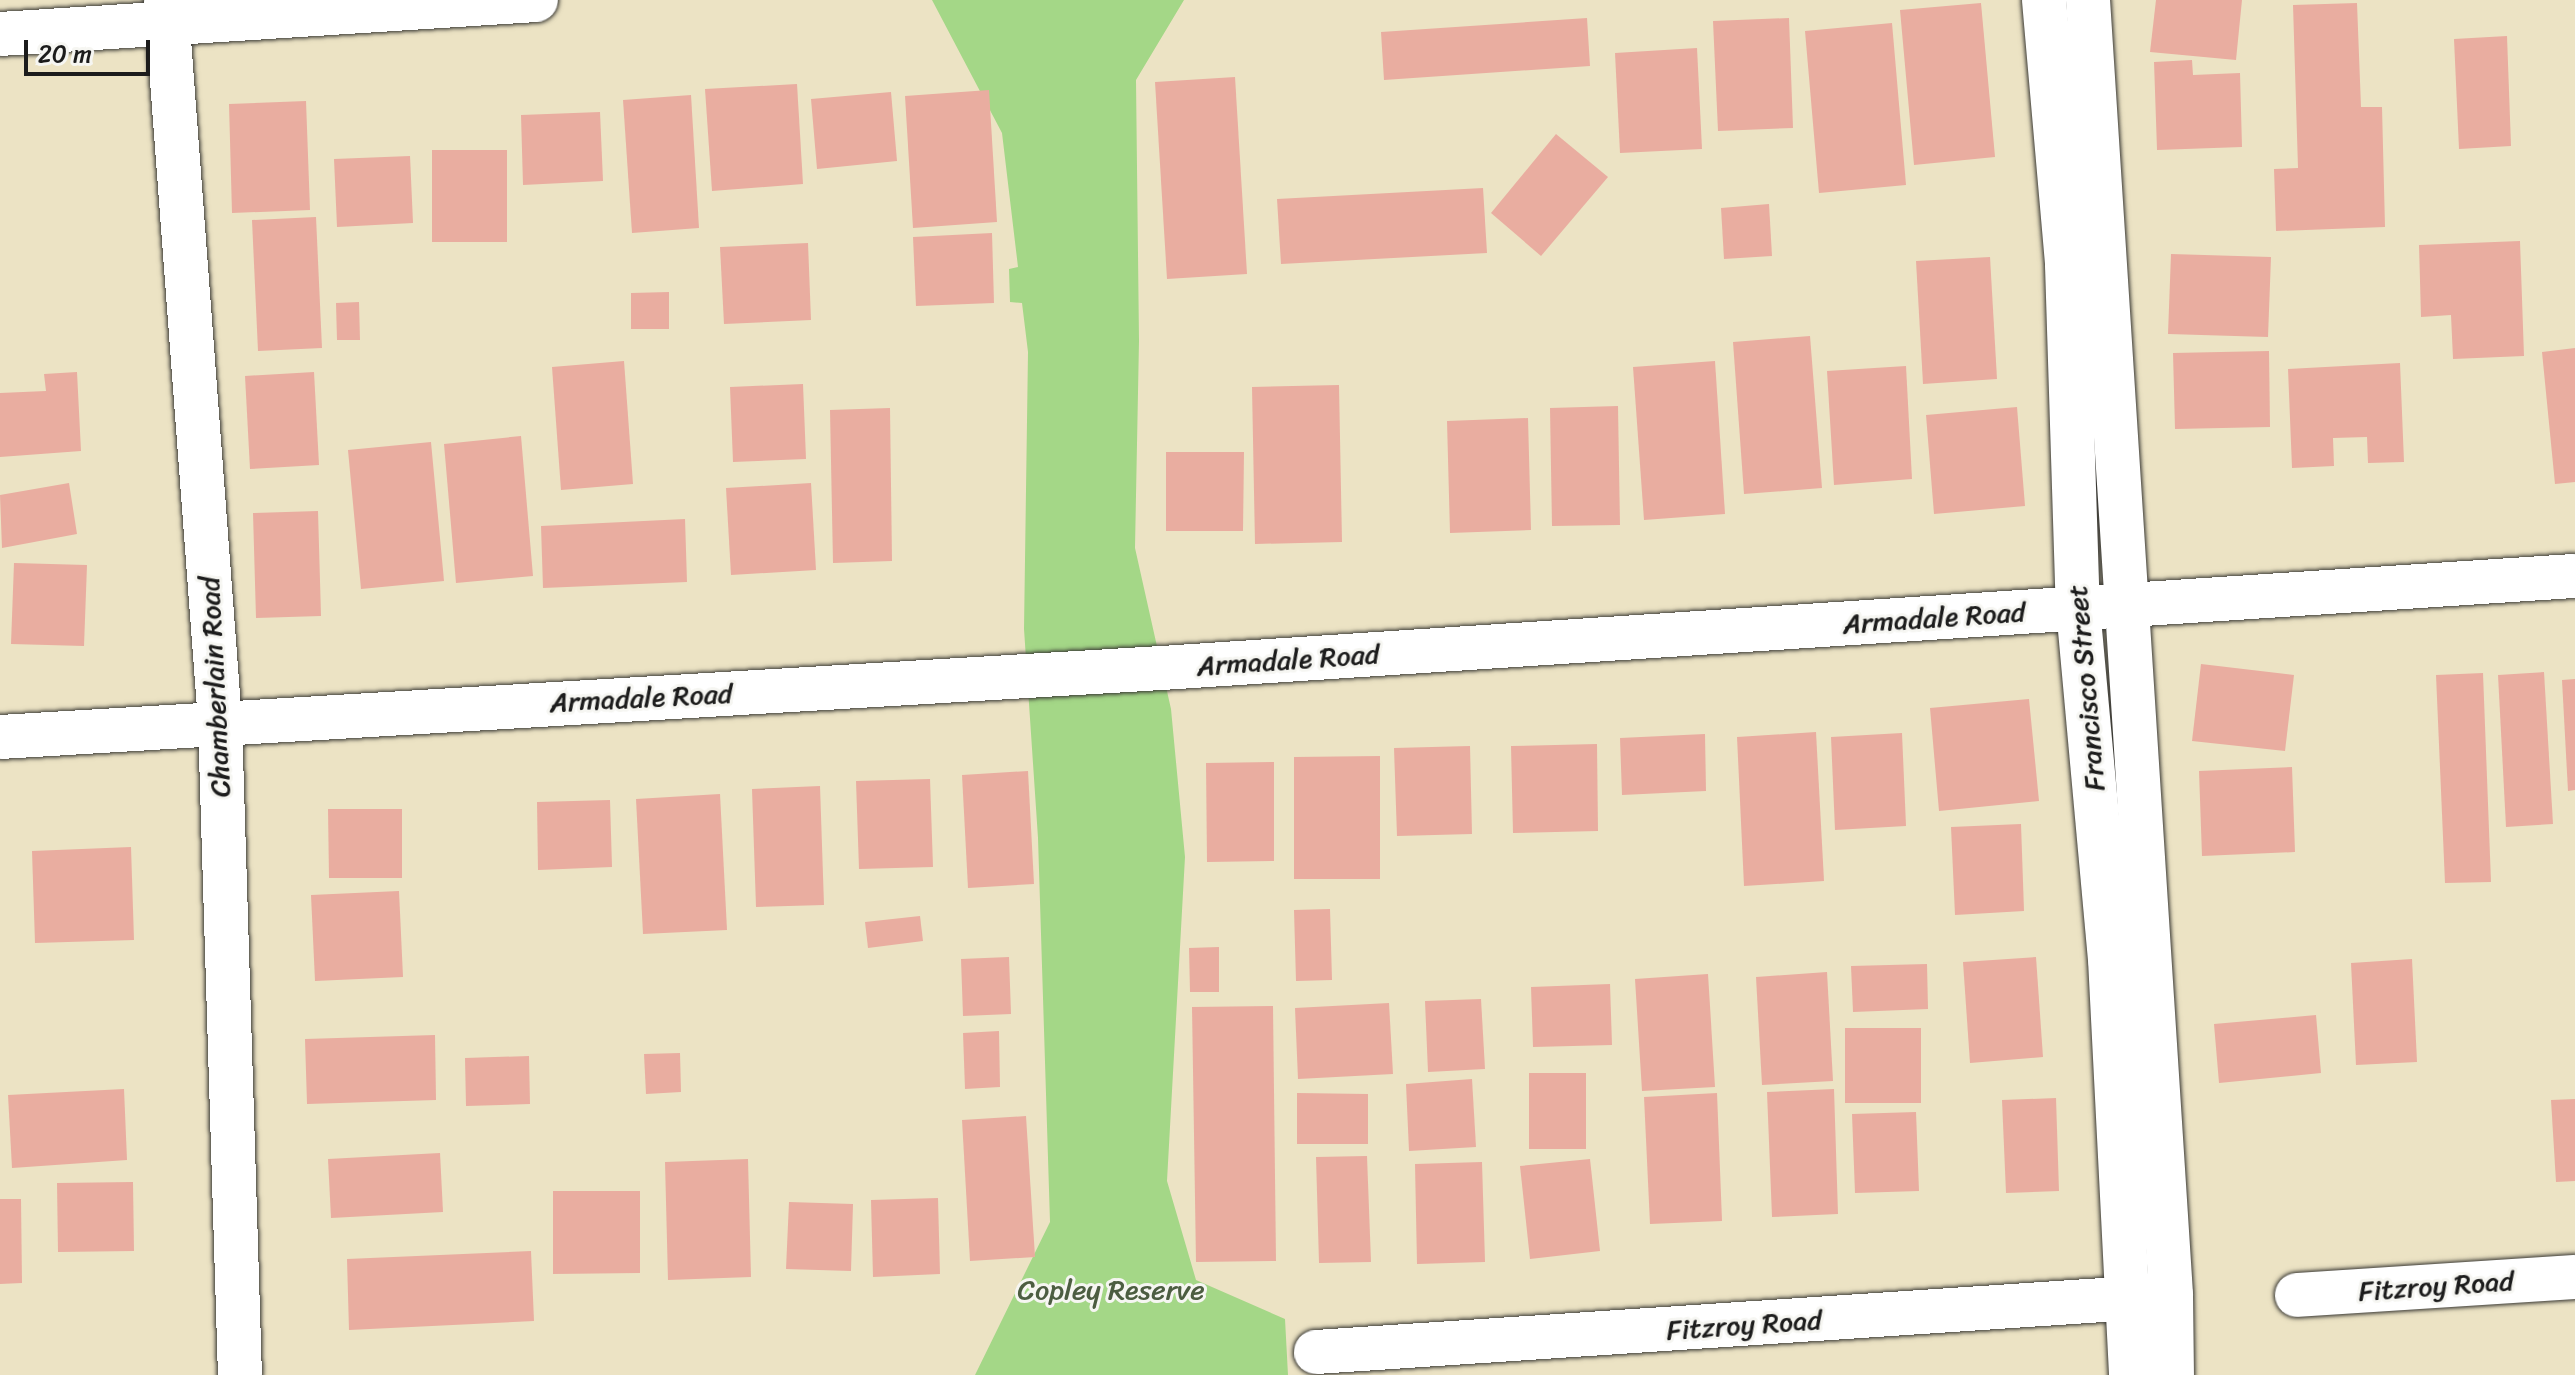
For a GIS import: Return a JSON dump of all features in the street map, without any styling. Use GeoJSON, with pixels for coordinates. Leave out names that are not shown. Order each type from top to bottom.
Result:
{"type":"FeatureCollection","features":[{"type":"Feature","properties":{"kind":"street"},"geometry":{"type":"LineString","coordinates":[[0,34],[166,12],[536,0]]}},
{"type":"Feature","properties":{"kind":"street","name":"Francisco Street"},"geometry":{"type":"LineString","coordinates":[[2044,0],[2067,265],[2078,608],[2110,959],[2131,1375]]}},
{"type":"Feature","properties":{"kind":"street","name":"Francisco Street"},"geometry":{"type":"LineString","coordinates":[[2088,0],[2171,1295],[2172,1375]]}},
{"type":"Feature","properties":{"kind":"street","name":"Chamberlain Road"},"geometry":{"type":"LineString","coordinates":[[166,12],[220,722],[240,1375]]}},
{"type":"Feature","properties":{"kind":"street","name":"Armadale Road"},"geometry":{"type":"LineString","coordinates":[[0,737],[1162,668],[2575,576]]}},
{"type":"Feature","properties":{"kind":"street","name":"Fitzroy Road"},"geometry":{"type":"LineString","coordinates":[[2297,1295],[2575,1277]]}},
{"type":"Feature","properties":{"kind":"street","name":"Fitzroy Road"},"geometry":{"type":"LineString","coordinates":[[1316,1352],[2127,1301],[2171,1295]]}},
{"type":"Feature","properties":{"kind":"green space","name":"Copley Reserve"},"geometry":{"type":"Polygon","coordinates":[[[932,0],[1184,0],[1136,80],[1139,341],[1135,548],[1171,709],[1185,857],[1167,1181],[1196,1280],[1285,1319],[1288,1375],[975,1375],[1050,1222],[1038,838],[1024,629],[1028,352],[1022,303],[1010,302],[1009,269],[1018,267],[1002,133],[932,0]]]}},
{"type":"Feature","properties":{"kind":"building"},"geometry":{"type":"Polygon","coordinates":[[[2156,0],[2242,0],[2236,60],[2150,52],[2156,0]]]}},
{"type":"Feature","properties":{"kind":"building"},"geometry":{"type":"Polygon","coordinates":[[[1981,3],[1995,157],[1914,165],[1900,10],[1981,3]]]}},
{"type":"Feature","properties":{"kind":"building"},"geometry":{"type":"Polygon","coordinates":[[[2357,3],[2361,107],[2382,107],[2385,227],[2276,231],[2274,169],[2298,168],[2293,5],[2357,3]]]}},
{"type":"Feature","properties":{"kind":"building"},"geometry":{"type":"Polygon","coordinates":[[[1587,18],[1590,66],[1384,80],[1381,32],[1587,18]]]}},
{"type":"Feature","properties":{"kind":"building"},"geometry":{"type":"Polygon","coordinates":[[[1789,18],[1793,128],[1718,131],[1713,21],[1789,18]]]}},
{"type":"Feature","properties":{"kind":"building"},"geometry":{"type":"Polygon","coordinates":[[[1892,23],[1906,185],[1819,193],[1805,31],[1892,23]]]}},
{"type":"Feature","properties":{"kind":"building"},"geometry":{"type":"Polygon","coordinates":[[[2507,36],[2511,146],[2459,149],[2454,39],[2507,36]]]}},
{"type":"Feature","properties":{"kind":"building"},"geometry":{"type":"Polygon","coordinates":[[[1697,48],[1702,149],[1620,153],[1615,53],[1697,48]]]}},
{"type":"Feature","properties":{"kind":"building"},"geometry":{"type":"Polygon","coordinates":[[[2192,60],[2193,75],[2240,73],[2242,147],[2157,150],[2154,62],[2192,60]]]}},
{"type":"Feature","properties":{"kind":"building"},"geometry":{"type":"Polygon","coordinates":[[[1235,77],[1247,274],[1167,279],[1155,82],[1235,77]]]}},
{"type":"Feature","properties":{"kind":"building"},"geometry":{"type":"Polygon","coordinates":[[[797,84],[803,184],[712,191],[705,89],[797,84]]]}},
{"type":"Feature","properties":{"kind":"building"},"geometry":{"type":"Polygon","coordinates":[[[989,90],[997,222],[913,228],[905,96],[989,90]]]}},
{"type":"Feature","properties":{"kind":"building"},"geometry":{"type":"Polygon","coordinates":[[[891,92],[897,161],[817,169],[811,99],[891,92]]]}},
{"type":"Feature","properties":{"kind":"building"},"geometry":{"type":"Polygon","coordinates":[[[691,95],[699,228],[632,233],[623,100],[691,95]]]}},
{"type":"Feature","properties":{"kind":"building"},"geometry":{"type":"Polygon","coordinates":[[[306,101],[310,210],[232,213],[229,104],[306,101]]]}},
{"type":"Feature","properties":{"kind":"building"},"geometry":{"type":"Polygon","coordinates":[[[600,112],[603,181],[523,185],[521,115],[600,112]]]}},
{"type":"Feature","properties":{"kind":"building"},"geometry":{"type":"Polygon","coordinates":[[[1556,134],[1608,177],[1541,256],[1491,213],[1556,134]]]}},
{"type":"Feature","properties":{"kind":"building"},"geometry":{"type":"Polygon","coordinates":[[[432,150],[507,150],[507,242],[432,242],[432,150]]]}},
{"type":"Feature","properties":{"kind":"building"},"geometry":{"type":"Polygon","coordinates":[[[410,156],[413,223],[337,227],[334,159],[410,156]]]}},
{"type":"Feature","properties":{"kind":"building"},"geometry":{"type":"Polygon","coordinates":[[[1483,188],[1487,253],[1281,264],[1277,199],[1483,188]]]}},
{"type":"Feature","properties":{"kind":"building"},"geometry":{"type":"Polygon","coordinates":[[[1769,204],[1772,256],[1724,259],[1721,208],[1769,204]]]}},
{"type":"Feature","properties":{"kind":"building"},"geometry":{"type":"Polygon","coordinates":[[[316,217],[322,348],[258,351],[252,220],[316,217]]]}},
{"type":"Feature","properties":{"kind":"building"},"geometry":{"type":"Polygon","coordinates":[[[992,233],[994,303],[916,306],[913,237],[992,233]]]}},
{"type":"Feature","properties":{"kind":"building"},"geometry":{"type":"Polygon","coordinates":[[[2520,241],[2524,356],[2453,359],[2451,315],[2421,317],[2419,245],[2520,241]]]}},
{"type":"Feature","properties":{"kind":"building"},"geometry":{"type":"Polygon","coordinates":[[[808,243],[811,320],[724,324],[720,247],[808,243]]]}},
{"type":"Feature","properties":{"kind":"building"},"geometry":{"type":"Polygon","coordinates":[[[2171,254],[2271,257],[2268,337],[2168,334],[2171,254]]]}},
{"type":"Feature","properties":{"kind":"building"},"geometry":{"type":"Polygon","coordinates":[[[1990,257],[1997,379],[1923,384],[1916,261],[1990,257]]]}},
{"type":"Feature","properties":{"kind":"building"},"geometry":{"type":"Polygon","coordinates":[[[669,292],[669,329],[631,329],[631,293],[669,292]]]}},
{"type":"Feature","properties":{"kind":"building"},"geometry":{"type":"Polygon","coordinates":[[[359,302],[360,340],[337,340],[336,303],[359,302]]]}},
{"type":"Feature","properties":{"kind":"building"},"geometry":{"type":"Polygon","coordinates":[[[1810,336],[1822,488],[1744,494],[1733,342],[1810,336]]]}},
{"type":"Feature","properties":{"kind":"building"},"geometry":{"type":"Polygon","coordinates":[[[2575,348],[2575,482],[2555,484],[2542,352],[2575,348]]]}},
{"type":"Feature","properties":{"kind":"building"},"geometry":{"type":"Polygon","coordinates":[[[2269,351],[2270,427],[2175,429],[2173,353],[2269,351]]]}},
{"type":"Feature","properties":{"kind":"building"},"geometry":{"type":"Polygon","coordinates":[[[624,361],[633,484],[561,490],[552,367],[624,361]]]}},
{"type":"Feature","properties":{"kind":"building"},"geometry":{"type":"Polygon","coordinates":[[[1715,361],[1725,514],[1644,520],[1633,367],[1715,361]]]}},
{"type":"Feature","properties":{"kind":"building"},"geometry":{"type":"Polygon","coordinates":[[[2400,363],[2404,462],[2368,463],[2367,437],[2333,438],[2334,466],[2292,468],[2288,369],[2400,363]]]}},
{"type":"Feature","properties":{"kind":"building"},"geometry":{"type":"Polygon","coordinates":[[[1906,366],[1912,479],[1834,485],[1827,371],[1906,366]]]}},
{"type":"Feature","properties":{"kind":"building"},"geometry":{"type":"Polygon","coordinates":[[[77,372],[81,451],[0,457],[0,393],[46,391],[44,374],[77,372]]]}},
{"type":"Feature","properties":{"kind":"building"},"geometry":{"type":"Polygon","coordinates":[[[314,372],[319,465],[250,469],[245,376],[314,372]]]}},
{"type":"Feature","properties":{"kind":"building"},"geometry":{"type":"Polygon","coordinates":[[[803,384],[806,459],[733,462],[730,387],[803,384]]]}},
{"type":"Feature","properties":{"kind":"building"},"geometry":{"type":"Polygon","coordinates":[[[1339,385],[1342,542],[1255,544],[1252,387],[1339,385]]]}},
{"type":"Feature","properties":{"kind":"building"},"geometry":{"type":"Polygon","coordinates":[[[1618,406],[1620,525],[1552,526],[1550,408],[1618,406]]]}},
{"type":"Feature","properties":{"kind":"building"},"geometry":{"type":"Polygon","coordinates":[[[2017,407],[2025,506],[1934,514],[1926,415],[2017,407]]]}},
{"type":"Feature","properties":{"kind":"building"},"geometry":{"type":"Polygon","coordinates":[[[890,408],[892,561],[833,563],[830,410],[890,408]]]}},
{"type":"Feature","properties":{"kind":"building"},"geometry":{"type":"Polygon","coordinates":[[[1528,418],[1531,530],[1450,533],[1447,421],[1528,418]]]}},
{"type":"Feature","properties":{"kind":"building"},"geometry":{"type":"Polygon","coordinates":[[[521,436],[533,576],[456,583],[444,444],[521,436]]]}},
{"type":"Feature","properties":{"kind":"building"},"geometry":{"type":"Polygon","coordinates":[[[431,442],[444,581],[361,589],[348,450],[431,442]]]}},
{"type":"Feature","properties":{"kind":"building"},"geometry":{"type":"Polygon","coordinates":[[[1166,452],[1244,452],[1243,531],[1166,531],[1166,452]]]}},
{"type":"Feature","properties":{"kind":"building"},"geometry":{"type":"Polygon","coordinates":[[[69,483],[77,534],[2,548],[0,495],[69,483]]]}},
{"type":"Feature","properties":{"kind":"building"},"geometry":{"type":"Polygon","coordinates":[[[811,483],[816,570],[731,575],[726,488],[811,483]]]}},
{"type":"Feature","properties":{"kind":"building"},"geometry":{"type":"Polygon","coordinates":[[[318,511],[321,616],[256,618],[253,513],[318,511]]]}},
{"type":"Feature","properties":{"kind":"building"},"geometry":{"type":"Polygon","coordinates":[[[685,519],[687,582],[543,588],[541,526],[685,519]]]}},
{"type":"Feature","properties":{"kind":"building"},"geometry":{"type":"Polygon","coordinates":[[[14,563],[87,565],[84,646],[11,644],[14,563]]]}},
{"type":"Feature","properties":{"kind":"building"},"geometry":{"type":"Polygon","coordinates":[[[2201,664],[2294,675],[2285,751],[2192,741],[2201,664]]]}},
{"type":"Feature","properties":{"kind":"building"},"geometry":{"type":"Polygon","coordinates":[[[2544,672],[2553,824],[2506,827],[2498,675],[2544,672]]]}},
{"type":"Feature","properties":{"kind":"building"},"geometry":{"type":"Polygon","coordinates":[[[2483,673],[2491,882],[2445,883],[2436,675],[2483,673]]]}},
{"type":"Feature","properties":{"kind":"building"},"geometry":{"type":"Polygon","coordinates":[[[2575,679],[2575,790],[2568,791],[2562,680],[2575,679]]]}},
{"type":"Feature","properties":{"kind":"building"},"geometry":{"type":"Polygon","coordinates":[[[2029,699],[2039,801],[1939,811],[1930,708],[2029,699]]]}},
{"type":"Feature","properties":{"kind":"building"},"geometry":{"type":"Polygon","coordinates":[[[1816,732],[1824,881],[1744,886],[1737,737],[1816,732]]]}},
{"type":"Feature","properties":{"kind":"building"},"geometry":{"type":"Polygon","coordinates":[[[1902,733],[1906,826],[1835,830],[1831,737],[1902,733]]]}},
{"type":"Feature","properties":{"kind":"building"},"geometry":{"type":"Polygon","coordinates":[[[1705,734],[1706,791],[1622,795],[1620,738],[1705,734]]]}},
{"type":"Feature","properties":{"kind":"building"},"geometry":{"type":"Polygon","coordinates":[[[1597,744],[1598,831],[1513,833],[1511,746],[1597,744]]]}},
{"type":"Feature","properties":{"kind":"building"},"geometry":{"type":"Polygon","coordinates":[[[1470,746],[1472,834],[1397,836],[1394,748],[1470,746]]]}},
{"type":"Feature","properties":{"kind":"building"},"geometry":{"type":"Polygon","coordinates":[[[1380,756],[1380,879],[1294,879],[1294,757],[1380,756]]]}},
{"type":"Feature","properties":{"kind":"building"},"geometry":{"type":"Polygon","coordinates":[[[1274,762],[1274,861],[1207,862],[1206,763],[1274,762]]]}},
{"type":"Feature","properties":{"kind":"building"},"geometry":{"type":"Polygon","coordinates":[[[2292,767],[2295,852],[2202,856],[2199,771],[2292,767]]]}},
{"type":"Feature","properties":{"kind":"building"},"geometry":{"type":"Polygon","coordinates":[[[1028,771],[1034,884],[968,888],[962,775],[1028,771]]]}},
{"type":"Feature","properties":{"kind":"building"},"geometry":{"type":"Polygon","coordinates":[[[930,779],[933,867],[859,869],[856,781],[930,779]]]}},
{"type":"Feature","properties":{"kind":"building"},"geometry":{"type":"Polygon","coordinates":[[[820,786],[824,905],[756,907],[752,789],[820,786]]]}},
{"type":"Feature","properties":{"kind":"building"},"geometry":{"type":"Polygon","coordinates":[[[720,794],[727,930],[643,934],[636,799],[720,794]]]}},
{"type":"Feature","properties":{"kind":"building"},"geometry":{"type":"Polygon","coordinates":[[[610,800],[612,867],[538,870],[537,802],[610,800]]]}},
{"type":"Feature","properties":{"kind":"building"},"geometry":{"type":"Polygon","coordinates":[[[328,809],[402,809],[402,878],[329,878],[328,809]]]}},
{"type":"Feature","properties":{"kind":"building"},"geometry":{"type":"Polygon","coordinates":[[[2021,824],[2024,911],[1955,915],[1951,827],[2021,824]]]}},
{"type":"Feature","properties":{"kind":"building"},"geometry":{"type":"Polygon","coordinates":[[[131,847],[134,940],[35,943],[32,851],[131,847]]]}},
{"type":"Feature","properties":{"kind":"building"},"geometry":{"type":"Polygon","coordinates":[[[399,891],[403,977],[315,981],[311,895],[399,891]]]}},
{"type":"Feature","properties":{"kind":"building"},"geometry":{"type":"Polygon","coordinates":[[[1330,909],[1332,980],[1296,981],[1294,910],[1330,909]]]}},
{"type":"Feature","properties":{"kind":"building"},"geometry":{"type":"Polygon","coordinates":[[[920,916],[923,941],[868,948],[865,922],[920,916]]]}},
{"type":"Feature","properties":{"kind":"building"},"geometry":{"type":"Polygon","coordinates":[[[1219,947],[1219,992],[1190,992],[1189,948],[1219,947]]]}},
{"type":"Feature","properties":{"kind":"building"},"geometry":{"type":"Polygon","coordinates":[[[1009,957],[1011,1014],[963,1016],[961,959],[1009,957]]]}},
{"type":"Feature","properties":{"kind":"building"},"geometry":{"type":"Polygon","coordinates":[[[2036,957],[2043,1057],[1970,1063],[1963,962],[2036,957]]]}},
{"type":"Feature","properties":{"kind":"building"},"geometry":{"type":"Polygon","coordinates":[[[2412,959],[2417,1062],[2356,1065],[2351,963],[2412,959]]]}},
{"type":"Feature","properties":{"kind":"building"},"geometry":{"type":"Polygon","coordinates":[[[1927,964],[1928,1009],[1853,1012],[1851,966],[1927,964]]]}},
{"type":"Feature","properties":{"kind":"building"},"geometry":{"type":"Polygon","coordinates":[[[1827,972],[1833,1081],[1762,1085],[1756,977],[1827,972]]]}},
{"type":"Feature","properties":{"kind":"building"},"geometry":{"type":"Polygon","coordinates":[[[1708,974],[1715,1087],[1642,1091],[1635,979],[1708,974]]]}},
{"type":"Feature","properties":{"kind":"building"},"geometry":{"type":"Polygon","coordinates":[[[1610,984],[1612,1045],[1533,1047],[1531,987],[1610,984]]]}},
{"type":"Feature","properties":{"kind":"building"},"geometry":{"type":"Polygon","coordinates":[[[1481,999],[1485,1069],[1428,1072],[1425,1001],[1481,999]]]}},
{"type":"Feature","properties":{"kind":"building"},"geometry":{"type":"Polygon","coordinates":[[[1389,1003],[1393,1074],[1298,1079],[1295,1008],[1389,1003]]]}},
{"type":"Feature","properties":{"kind":"building"},"geometry":{"type":"Polygon","coordinates":[[[1273,1006],[1276,1261],[1196,1262],[1192,1007],[1273,1006]]]}},
{"type":"Feature","properties":{"kind":"building"},"geometry":{"type":"Polygon","coordinates":[[[2316,1015],[2321,1073],[2219,1083],[2214,1024],[2316,1015]]]}},
{"type":"Feature","properties":{"kind":"building"},"geometry":{"type":"Polygon","coordinates":[[[1845,1028],[1921,1028],[1921,1103],[1845,1103],[1845,1028]]]}},
{"type":"Feature","properties":{"kind":"building"},"geometry":{"type":"Polygon","coordinates":[[[999,1031],[1000,1087],[965,1089],[963,1033],[999,1031]]]}},
{"type":"Feature","properties":{"kind":"building"},"geometry":{"type":"Polygon","coordinates":[[[435,1035],[436,1100],[307,1104],[305,1039],[435,1035]]]}},
{"type":"Feature","properties":{"kind":"building"},"geometry":{"type":"Polygon","coordinates":[[[680,1053],[681,1092],[646,1094],[644,1054],[680,1053]]]}},
{"type":"Feature","properties":{"kind":"building"},"geometry":{"type":"Polygon","coordinates":[[[529,1056],[530,1104],[466,1106],[465,1058],[529,1056]]]}},
{"type":"Feature","properties":{"kind":"building"},"geometry":{"type":"Polygon","coordinates":[[[1529,1073],[1586,1073],[1586,1149],[1529,1149],[1529,1073]]]}},
{"type":"Feature","properties":{"kind":"building"},"geometry":{"type":"Polygon","coordinates":[[[1472,1079],[1476,1147],[1409,1151],[1406,1084],[1472,1079]]]}},
{"type":"Feature","properties":{"kind":"building"},"geometry":{"type":"Polygon","coordinates":[[[124,1089],[127,1160],[12,1168],[8,1095],[124,1089]]]}},
{"type":"Feature","properties":{"kind":"building"},"geometry":{"type":"Polygon","coordinates":[[[1834,1089],[1838,1214],[1772,1217],[1767,1092],[1834,1089]]]}},
{"type":"Feature","properties":{"kind":"building"},"geometry":{"type":"Polygon","coordinates":[[[1297,1093],[1368,1094],[1368,1144],[1297,1144],[1297,1093]]]}},
{"type":"Feature","properties":{"kind":"building"},"geometry":{"type":"Polygon","coordinates":[[[1717,1093],[1722,1221],[1650,1224],[1644,1097],[1717,1093]]]}},
{"type":"Feature","properties":{"kind":"building"},"geometry":{"type":"Polygon","coordinates":[[[2056,1098],[2059,1191],[2006,1193],[2002,1100],[2056,1098]]]}},
{"type":"Feature","properties":{"kind":"building"},"geometry":{"type":"Polygon","coordinates":[[[2575,1099],[2575,1181],[2556,1182],[2551,1100],[2575,1099]]]}},
{"type":"Feature","properties":{"kind":"building"},"geometry":{"type":"Polygon","coordinates":[[[1916,1112],[1919,1191],[1855,1193],[1852,1114],[1916,1112]]]}},
{"type":"Feature","properties":{"kind":"building"},"geometry":{"type":"Polygon","coordinates":[[[1026,1116],[1035,1257],[970,1261],[962,1120],[1026,1116]]]}},
{"type":"Feature","properties":{"kind":"building"},"geometry":{"type":"Polygon","coordinates":[[[440,1153],[443,1212],[331,1218],[328,1159],[440,1153]]]}},
{"type":"Feature","properties":{"kind":"building"},"geometry":{"type":"Polygon","coordinates":[[[1367,1156],[1371,1262],[1319,1263],[1316,1157],[1367,1156]]]}},
{"type":"Feature","properties":{"kind":"building"},"geometry":{"type":"Polygon","coordinates":[[[748,1159],[751,1277],[668,1280],[665,1162],[748,1159]]]}},
{"type":"Feature","properties":{"kind":"building"},"geometry":{"type":"Polygon","coordinates":[[[1590,1159],[1600,1251],[1530,1259],[1520,1166],[1590,1159]]]}},
{"type":"Feature","properties":{"kind":"building"},"geometry":{"type":"Polygon","coordinates":[[[1482,1162],[1485,1262],[1417,1264],[1415,1164],[1482,1162]]]}},
{"type":"Feature","properties":{"kind":"building"},"geometry":{"type":"Polygon","coordinates":[[[133,1182],[134,1251],[58,1252],[57,1183],[133,1182]]]}},
{"type":"Feature","properties":{"kind":"building"},"geometry":{"type":"Polygon","coordinates":[[[553,1191],[640,1191],[640,1273],[553,1274],[553,1191]]]}},
{"type":"Feature","properties":{"kind":"building"},"geometry":{"type":"Polygon","coordinates":[[[938,1198],[940,1274],[873,1277],[871,1200],[938,1198]]]}},
{"type":"Feature","properties":{"kind":"building"},"geometry":{"type":"Polygon","coordinates":[[[0,1199],[21,1199],[22,1283],[0,1284],[0,1199]]]}},
{"type":"Feature","properties":{"kind":"building"},"geometry":{"type":"Polygon","coordinates":[[[789,1202],[853,1204],[851,1271],[786,1269],[789,1202]]]}},
{"type":"Feature","properties":{"kind":"building"},"geometry":{"type":"Polygon","coordinates":[[[531,1251],[534,1321],[349,1330],[347,1259],[531,1251]]]}}]}
